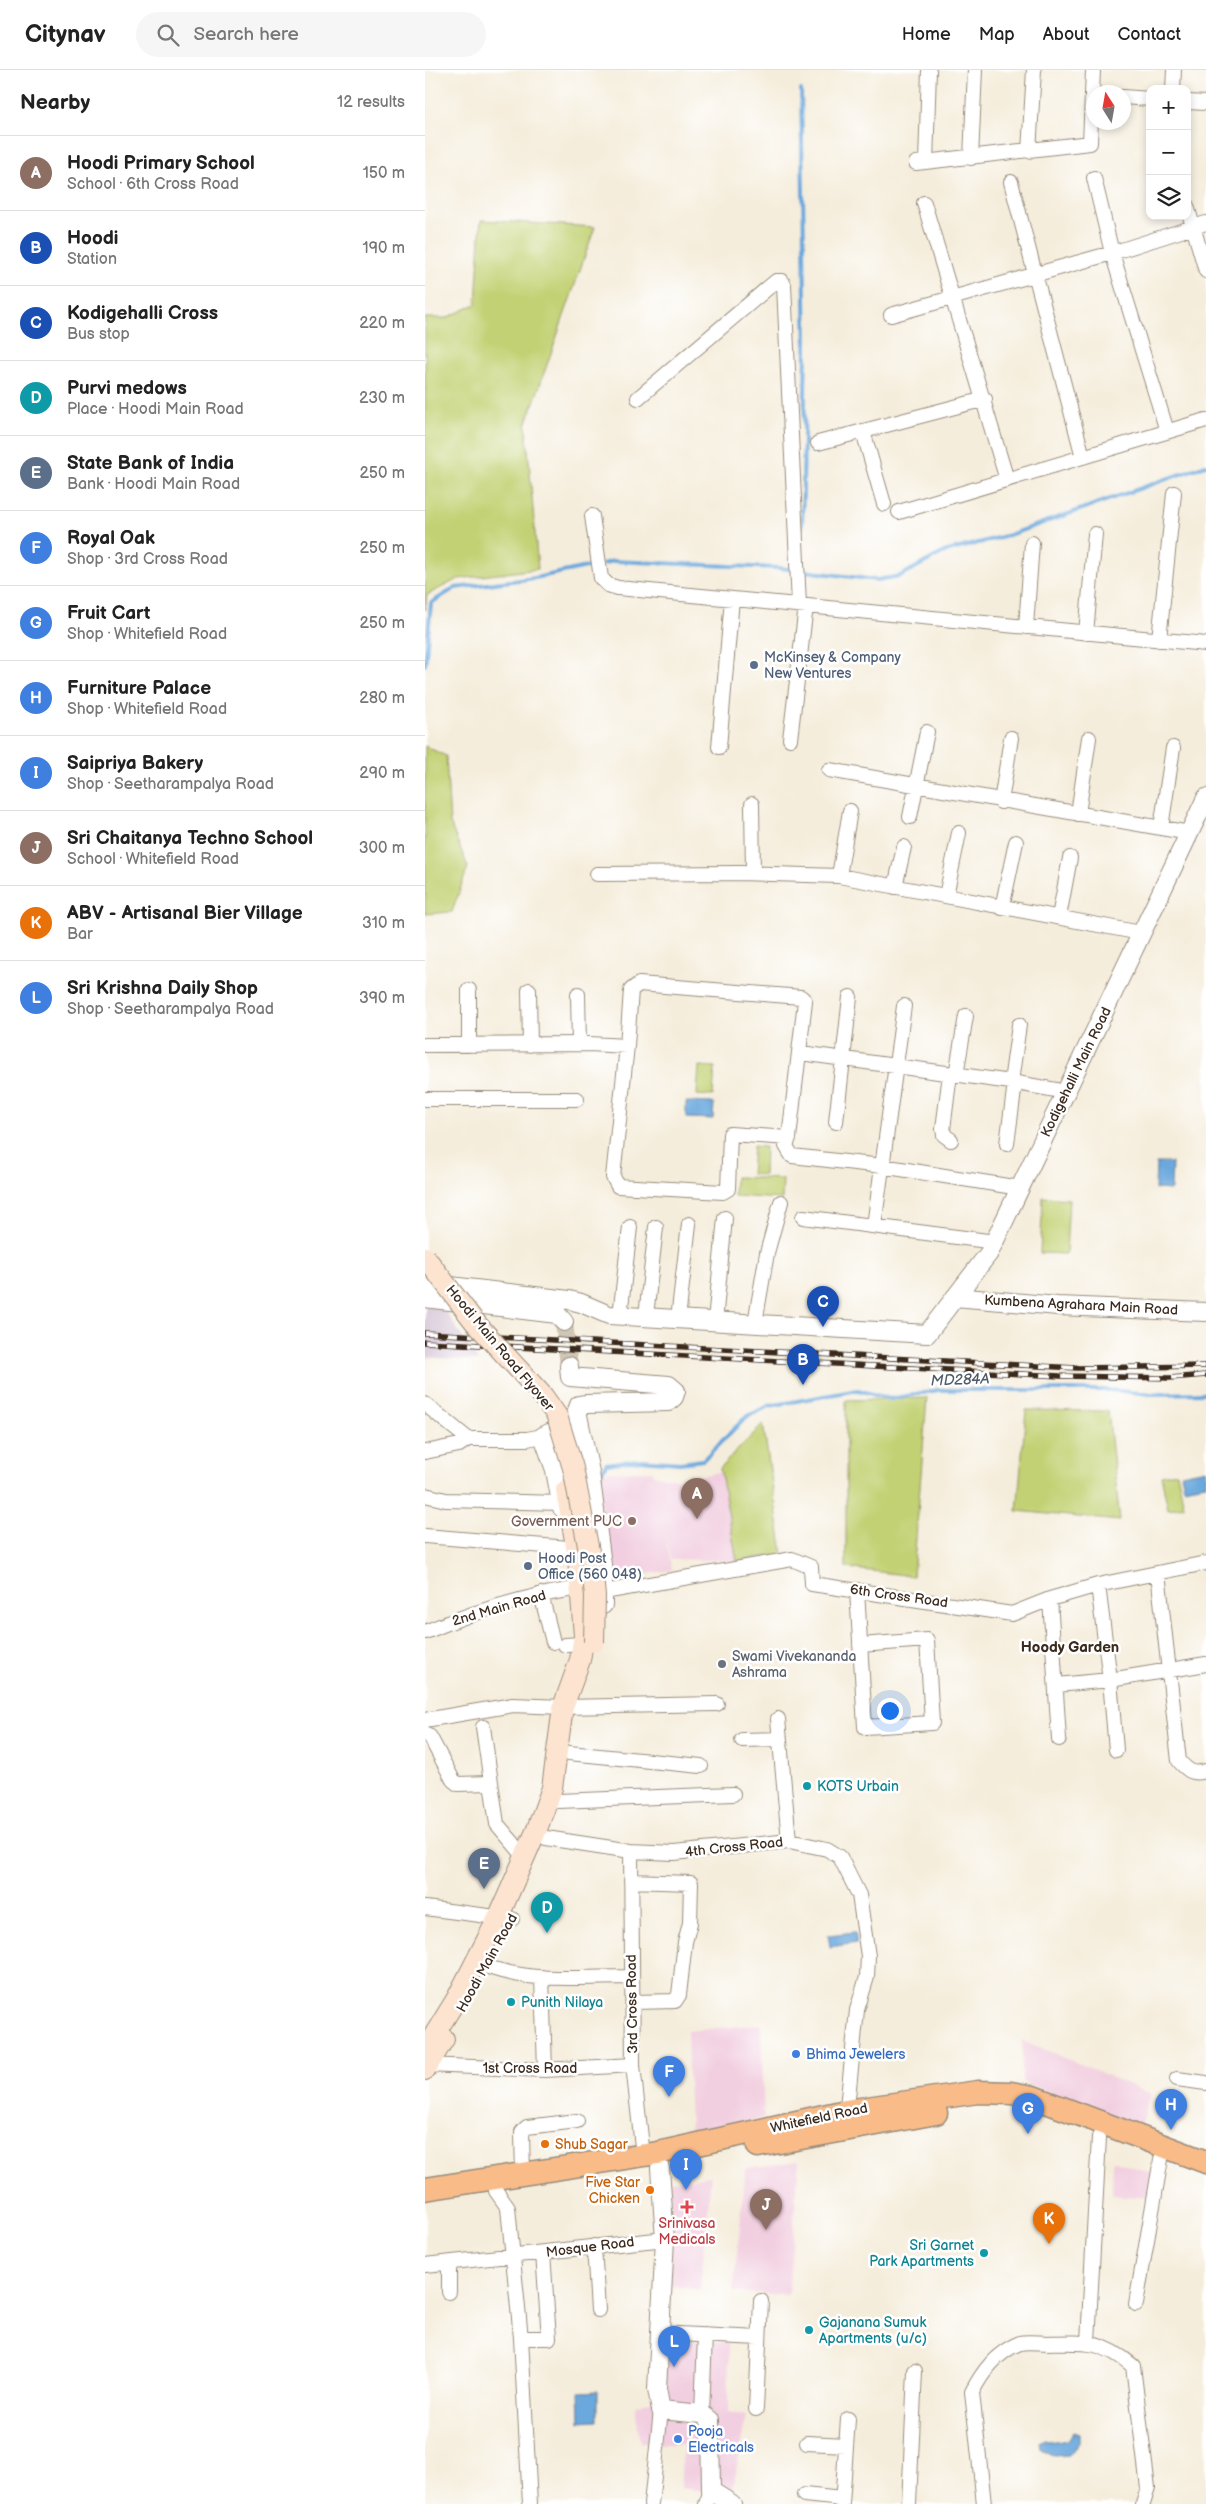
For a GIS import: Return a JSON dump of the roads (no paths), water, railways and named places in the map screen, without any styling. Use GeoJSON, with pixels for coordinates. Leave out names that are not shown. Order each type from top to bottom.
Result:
{"type":"FeatureCollection","features":[{"type":"Feature","properties":{"kind":"main road","name":"Hoodi Main Road Flyover"},"geometry":{"type":"LineString","coordinates":[[425,1257],[474,1320],[543,1396],[557,1416],[573,1468],[592,1567],[595,1596],[579,1645]]}},
{"type":"Feature","properties":{"kind":"main road","name":"Hoodi Main Road Flyover"},"geometry":{"type":"LineString","coordinates":[[425,1273],[466,1324],[536,1403],[552,1432],[559,1451],[578,1557],[579,1645]]}},
{"type":"Feature","properties":{"kind":"main road","name":"Hoodi Main Road"},"geometry":{"type":"LineString","coordinates":[[426,2063],[488,1967],[505,1918],[546,1838],[558,1801],[569,1753],[569,1707],[579,1645]]}},
{"type":"Feature","properties":{"kind":"main road"},"geometry":{"type":"LineString","coordinates":[[426,2063],[457,1998],[505,1918],[525,1857],[552,1788],[569,1707]]}},
{"type":"Feature","properties":{"kind":"main road","name":"Whitefield Road"},"geometry":{"type":"LineString","coordinates":[[425,2199],[495,2191],[651,2162],[951,2095],[978,2092],[1010,2100],[1046,2102],[1206,2162]]}},
{"type":"Feature","properties":{"kind":"main road","name":"Whitefield Road"},"geometry":{"type":"LineString","coordinates":[[1010,2100],[1029,2112],[1161,2159],[1206,2178]]}},
{"type":"Feature","properties":{"kind":"main road","name":"Whitefield Road"},"geometry":{"type":"LineString","coordinates":[[425,2189],[523,2174],[651,2162]]}},
{"type":"Feature","properties":{"kind":"street"},"geometry":{"type":"LineString","coordinates":[[929,70],[921,163],[1090,143],[1091,130]]}},
{"type":"Feature","properties":{"kind":"street"},"geometry":{"type":"LineString","coordinates":[[971,158],[975,70]]}},
{"type":"Feature","properties":{"kind":"street"},"geometry":{"type":"LineString","coordinates":[[1029,151],[1034,70]]}},
{"type":"Feature","properties":{"kind":"street"},"geometry":{"type":"LineString","coordinates":[[1093,70],[1093,85]]}},
{"type":"Feature","properties":{"kind":"street"},"geometry":{"type":"LineString","coordinates":[[1173,85],[1174,70]]}},
{"type":"Feature","properties":{"kind":"street"},"geometry":{"type":"LineString","coordinates":[[1131,98],[1146,99]]}},
{"type":"Feature","properties":{"kind":"street"},"geometry":{"type":"LineString","coordinates":[[1191,102],[1206,103]]}},
{"type":"Feature","properties":{"kind":"street"},"geometry":{"type":"LineString","coordinates":[[1094,178],[1112,253],[1167,431]]}},
{"type":"Feature","properties":{"kind":"street"},"geometry":{"type":"LineString","coordinates":[[1011,182],[1083,457]]}},
{"type":"Feature","properties":{"kind":"street"},"geometry":{"type":"LineString","coordinates":[[924,203],[985,399],[1007,480]]}},
{"type":"Feature","properties":{"kind":"street"},"geometry":{"type":"LineString","coordinates":[[1191,212],[1199,225],[1206,270]]}},
{"type":"Feature","properties":{"kind":"street"},"geometry":{"type":"LineString","coordinates":[[891,315],[1112,253],[1199,225]]}},
{"type":"Feature","properties":{"kind":"street"},"geometry":{"type":"LineString","coordinates":[[638,398],[776,281],[782,280],[784,285],[796,557],[798,584],[803,606],[790,738]]}},
{"type":"Feature","properties":{"kind":"street"},"geometry":{"type":"LineString","coordinates":[[818,443],[985,399]]}},
{"type":"Feature","properties":{"kind":"street"},"geometry":{"type":"LineString","coordinates":[[899,512],[1206,420]]}},
{"type":"Feature","properties":{"kind":"street"},"geometry":{"type":"LineString","coordinates":[[863,431],[883,504]]}},
{"type":"Feature","properties":{"kind":"street"},"geometry":{"type":"LineString","coordinates":[[1159,640],[1174,493]]}},
{"type":"Feature","properties":{"kind":"street"},"geometry":{"type":"LineString","coordinates":[[592,516],[600,573],[608,585],[618,588],[1206,644]]}},
{"type":"Feature","properties":{"kind":"street"},"geometry":{"type":"LineString","coordinates":[[1086,633],[1095,534]]}},
{"type":"Feature","properties":{"kind":"street"},"geometry":{"type":"LineString","coordinates":[[1026,627],[1031,543]]}},
{"type":"Feature","properties":{"kind":"street"},"geometry":{"type":"LineString","coordinates":[[719,747],[732,599]]}},
{"type":"Feature","properties":{"kind":"street"},"geometry":{"type":"LineString","coordinates":[[910,817],[927,732]]}},
{"type":"Feature","properties":{"kind":"street"},"geometry":{"type":"LineString","coordinates":[[1001,802],[1011,738]]}},
{"type":"Feature","properties":{"kind":"street"},"geometry":{"type":"LineString","coordinates":[[1078,814],[1089,738]]}},
{"type":"Feature","properties":{"kind":"street"},"geometry":{"type":"LineString","coordinates":[[1161,828],[1173,748]]}},
{"type":"Feature","properties":{"kind":"street"},"geometry":{"type":"LineString","coordinates":[[829,770],[1001,802],[1190,833]]}},
{"type":"Feature","properties":{"kind":"street","name":"Kodigehalli Main Road"},"geometry":{"type":"LineString","coordinates":[[755,1323],[927,1334],[989,1253],[995,1242],[1206,798]]}},
{"type":"Feature","properties":{"kind":"street"},"geometry":{"type":"LineString","coordinates":[[752,804],[753,873]]}},
{"type":"Feature","properties":{"kind":"street"},"geometry":{"type":"LineString","coordinates":[[839,876],[850,811]]}},
{"type":"Feature","properties":{"kind":"street"},"geometry":{"type":"LineString","coordinates":[[946,896],[959,833]]}},
{"type":"Feature","properties":{"kind":"street"},"geometry":{"type":"LineString","coordinates":[[1002,908],[1016,842]]}},
{"type":"Feature","properties":{"kind":"street"},"geometry":{"type":"LineString","coordinates":[[895,887],[904,847]]}},
{"type":"Feature","properties":{"kind":"street"},"geometry":{"type":"LineString","coordinates":[[1059,917],[1070,858]]}},
{"type":"Feature","properties":{"kind":"street"},"geometry":{"type":"LineString","coordinates":[[597,874],[753,873],[839,876],[1141,933]]}},
{"type":"Feature","properties":{"kind":"street"},"geometry":{"type":"LineString","coordinates":[[789,1138],[730,1134],[729,1189],[723,1192],[618,1186],[613,1176],[631,990],[639,984],[804,998],[801,1053],[789,1138],[786,1146],[792,1156],[882,1166],[1020,1188]]}},
{"type":"Feature","properties":{"kind":"street"},"geometry":{"type":"LineString","coordinates":[[469,990],[469,1045]]}},
{"type":"Feature","properties":{"kind":"street"},"geometry":{"type":"LineString","coordinates":[[529,990],[530,1044]]}},
{"type":"Feature","properties":{"kind":"street"},"geometry":{"type":"LineString","coordinates":[[578,994],[579,1044]]}},
{"type":"Feature","properties":{"kind":"street"},"geometry":{"type":"LineString","coordinates":[[836,1122],[850,997]]}},
{"type":"Feature","properties":{"kind":"street"},"geometry":{"type":"LineString","coordinates":[[874,1226],[904,1006]]}},
{"type":"Feature","properties":{"kind":"street"},"geometry":{"type":"LineString","coordinates":[[951,1140],[944,1136],[943,1129],[966,1016]]}},
{"type":"Feature","properties":{"kind":"street"},"geometry":{"type":"LineString","coordinates":[[1007,1144],[1019,1025]]}},
{"type":"Feature","properties":{"kind":"street"},"geometry":{"type":"LineString","coordinates":[[425,1045],[579,1044],[627,1046]]}},
{"type":"Feature","properties":{"kind":"street"},"geometry":{"type":"LineString","coordinates":[[801,1053],[1013,1083],[1056,1090],[1065,1094]]}},
{"type":"Feature","properties":{"kind":"street"},"geometry":{"type":"LineString","coordinates":[[425,1099],[577,1099]]}},
{"type":"Feature","properties":{"kind":"street"},"geometry":{"type":"LineString","coordinates":[[425,1283],[569,1300],[609,1315],[755,1323],[767,1253],[781,1202]]}},
{"type":"Feature","properties":{"kind":"street"},"geometry":{"type":"LineString","coordinates":[[803,1217],[995,1242]]}},
{"type":"Feature","properties":{"kind":"street"},"geometry":{"type":"LineString","coordinates":[[715,1321],[725,1218]]}},
{"type":"Feature","properties":{"kind":"street"},"geometry":{"type":"LineString","coordinates":[[678,1319],[689,1224]]}},
{"type":"Feature","properties":{"kind":"street"},"geometry":{"type":"LineString","coordinates":[[620,1316],[629,1227]]}},
{"type":"Feature","properties":{"kind":"street"},"geometry":{"type":"LineString","coordinates":[[646,1316],[656,1227]]}},
{"type":"Feature","properties":{"kind":"street"},"geometry":{"type":"LineString","coordinates":[[425,1244],[456,1286]]}},
{"type":"Feature","properties":{"kind":"street"},"geometry":{"type":"LineString","coordinates":[[425,1298],[557,1314],[564,1322]]}},
{"type":"Feature","properties":{"kind":"street","name":"Kumbena Agrahara Main Road"},"geometry":{"type":"LineString","coordinates":[[955,1298],[1058,1306],[1206,1312]]}},
{"type":"Feature","properties":{"kind":"street"},"geometry":{"type":"LineString","coordinates":[[569,1366],[570,1377],[669,1385],[676,1391],[674,1397],[668,1402],[579,1405],[578,1419],[590,1472],[604,1592],[600,1642],[579,1645]]}},
{"type":"Feature","properties":{"kind":"street"},"geometry":{"type":"LineString","coordinates":[[425,1404],[468,1439]]}},
{"type":"Feature","properties":{"kind":"street"},"geometry":{"type":"LineString","coordinates":[[425,1452],[459,1445],[468,1439],[527,1439],[543,1436],[578,1419]]}},
{"type":"Feature","properties":{"kind":"street"},"geometry":{"type":"LineString","coordinates":[[543,1436],[553,1464],[562,1503],[574,1589],[575,1634],[579,1645]]}},
{"type":"Feature","properties":{"kind":"street"},"geometry":{"type":"LineString","coordinates":[[425,1495],[446,1500],[562,1503]]}},
{"type":"Feature","properties":{"kind":"street"},"geometry":{"type":"LineString","coordinates":[[425,1536],[569,1548]]}},
{"type":"Feature","properties":{"kind":"street","name":"6th Cross Road"},"geometry":{"type":"LineString","coordinates":[[604,1592],[792,1559],[811,1567],[812,1584],[1012,1614],[1050,1599],[1098,1585],[1206,1563]]}},
{"type":"Feature","properties":{"kind":"street"},"geometry":{"type":"LineString","coordinates":[[1158,1573],[1179,1761],[1187,1770],[1196,1774],[1206,1771]]}},
{"type":"Feature","properties":{"kind":"street"},"geometry":{"type":"LineString","coordinates":[[1098,1585],[1110,1680],[1116,1750]]}},
{"type":"Feature","properties":{"kind":"street","name":"2nd Main Road"},"geometry":{"type":"LineString","coordinates":[[425,1632],[465,1615],[541,1594],[574,1589]]}},
{"type":"Feature","properties":{"kind":"street"},"geometry":{"type":"LineString","coordinates":[[857,1590],[860,1644],[865,1727],[932,1723],[927,1640],[860,1644]]}},
{"type":"Feature","properties":{"kind":"street"},"geometry":{"type":"LineString","coordinates":[[541,1594],[579,1645]]}},
{"type":"Feature","properties":{"kind":"street"},"geometry":{"type":"LineString","coordinates":[[1050,1599],[1059,1739]]}},
{"type":"Feature","properties":{"kind":"street"},"geometry":{"type":"LineString","coordinates":[[1057,1685],[1110,1680],[1206,1664]]}},
{"type":"Feature","properties":{"kind":"street"},"geometry":{"type":"LineString","coordinates":[[425,1720],[513,1705],[569,1707],[717,1704]]}},
{"type":"Feature","properties":{"kind":"street"},"geometry":{"type":"LineString","coordinates":[[778,1719],[789,1841]]}},
{"type":"Feature","properties":{"kind":"street"},"geometry":{"type":"LineString","coordinates":[[483,1727],[497,1824],[525,1857]]}},
{"type":"Feature","properties":{"kind":"street"},"geometry":{"type":"LineString","coordinates":[[425,1733],[430,1737],[453,1780],[458,1784],[490,1783]]}},
{"type":"Feature","properties":{"kind":"street"},"geometry":{"type":"LineString","coordinates":[[743,1740],[780,1739]]}},
{"type":"Feature","properties":{"kind":"street"},"geometry":{"type":"LineString","coordinates":[[569,1753],[701,1766]]}},
{"type":"Feature","properties":{"kind":"street"},"geometry":{"type":"LineString","coordinates":[[558,1801],[733,1794]]}},
{"type":"Feature","properties":{"kind":"street","name":"4th Cross Road"},"geometry":{"type":"LineString","coordinates":[[546,1838],[631,1851],[674,1853],[789,1841],[827,1850],[840,1857],[859,1895],[868,1956],[867,1977],[857,2010],[845,2120]]}},
{"type":"Feature","properties":{"kind":"street","name":"3rd Cross Road"},"geometry":{"type":"LineString","coordinates":[[631,1851],[631,1977],[634,2002],[633,2065],[651,2162]]}},
{"type":"Feature","properties":{"kind":"street"},"geometry":{"type":"LineString","coordinates":[[631,1881],[691,1883],[690,1923],[685,1942],[679,1996],[675,2001],[634,2002]]}},
{"type":"Feature","properties":{"kind":"street"},"geometry":{"type":"LineString","coordinates":[[425,1908],[505,1918]]}},
{"type":"Feature","properties":{"kind":"street"},"geometry":{"type":"LineString","coordinates":[[488,1967],[505,1973],[541,1977],[631,1977]]}},
{"type":"Feature","properties":{"kind":"street"},"geometry":{"type":"LineString","coordinates":[[541,1977],[545,2070]]}},
{"type":"Feature","properties":{"kind":"street","name":"1st Cross Road"},"geometry":{"type":"LineString","coordinates":[[426,2063],[545,2070],[633,2065]]}},
{"type":"Feature","properties":{"kind":"street"},"geometry":{"type":"LineString","coordinates":[[1177,2079],[1206,2083]]}},
{"type":"Feature","properties":{"kind":"street"},"geometry":{"type":"LineString","coordinates":[[523,2174],[522,2132],[533,2126],[577,2121]]}},
{"type":"Feature","properties":{"kind":"street"},"geometry":{"type":"LineString","coordinates":[[1088,2342],[1099,2137]]}},
{"type":"Feature","properties":{"kind":"street"},"geometry":{"type":"LineString","coordinates":[[1136,2304],[1161,2159]]}},
{"type":"Feature","properties":{"kind":"street"},"geometry":{"type":"LineString","coordinates":[[651,2162],[665,2239],[658,2333],[657,2389],[661,2410],[651,2504]]}},
{"type":"Feature","properties":{"kind":"street"},"geometry":{"type":"LineString","coordinates":[[495,2191],[508,2208],[514,2256],[521,2338],[530,2504]]}},
{"type":"Feature","properties":{"kind":"street","name":"Mosque Road"},"geometry":{"type":"LineString","coordinates":[[425,2265],[665,2239]]}},
{"type":"Feature","properties":{"kind":"street"},"geometry":{"type":"LineString","coordinates":[[594,2246],[598,2310]]}},
{"type":"Feature","properties":{"kind":"street"},"geometry":{"type":"LineString","coordinates":[[521,2338],[549,2338],[543,2253]]}},
{"type":"Feature","properties":{"kind":"street"},"geometry":{"type":"LineString","coordinates":[[449,2263],[449,2292]]}},
{"type":"Feature","properties":{"kind":"street"},"geometry":{"type":"LineString","coordinates":[[756,2409],[761,2301]]}},
{"type":"Feature","properties":{"kind":"street"},"geometry":{"type":"LineString","coordinates":[[658,2333],[759,2338]]}},
{"type":"Feature","properties":{"kind":"street"},"geometry":{"type":"LineString","coordinates":[[701,2414],[705,2335]]}},
{"type":"Feature","properties":{"kind":"street"},"geometry":{"type":"LineString","coordinates":[[984,2504],[972,2392],[979,2378],[995,2358],[1021,2343],[1088,2342],[1116,2352],[1133,2366],[1148,2488],[1143,2504]]}},
{"type":"Feature","properties":{"kind":"street"},"geometry":{"type":"LineString","coordinates":[[909,2504],[915,2371]]}},
{"type":"Feature","properties":{"kind":"street"},"geometry":{"type":"LineString","coordinates":[[661,2410],[701,2414],[710,2420],[709,2498],[732,2504]]}},
{"type":"Feature","properties":{"kind":"street"},"geometry":{"type":"LineString","coordinates":[[803,2495],[842,2502],[848,2418]]}},
{"type":"Feature","properties":{"kind":"street"},"geometry":{"type":"LineString","coordinates":[[807,2442],[846,2445]]}},
{"type":"Feature","properties":{"kind":"water"},"geometry":{"type":"Polygon","coordinates":[[[686,1102],[714,1103],[713,1119],[686,1118],[686,1102]]]}},
{"type":"Feature","properties":{"kind":"water"},"geometry":{"type":"Polygon","coordinates":[[[1156,1163],[1172,1163],[1171,1190],[1155,1189],[1156,1163]]]}},
{"type":"Feature","properties":{"kind":"water"},"geometry":{"type":"Polygon","coordinates":[[[1206,1469],[1206,1484],[1184,1488],[1181,1474],[1206,1469]]]}},
{"type":"Feature","properties":{"kind":"water"},"geometry":{"type":"Polygon","coordinates":[[[855,1932],[857,1943],[830,1947],[828,1935],[855,1932]]]}},
{"type":"Feature","properties":{"kind":"water"},"geometry":{"type":"Polygon","coordinates":[[[598,2391],[598,2421],[580,2422],[579,2392],[598,2391]]]}},
{"type":"Feature","properties":{"kind":"water"},"geometry":{"type":"Polygon","coordinates":[[[1073,2432],[1079,2434],[1079,2443],[1069,2455],[1054,2456],[1041,2449],[1040,2442],[1045,2439],[1055,2442],[1068,2440],[1073,2432]]]}},
{"type":"Feature","properties":{"kind":"waterway"},"geometry":{"type":"LineString","coordinates":[[801,90],[806,349],[802,528]]}},
{"type":"Feature","properties":{"kind":"waterway"},"geometry":{"type":"LineString","coordinates":[[603,564],[613,561],[780,568],[877,580],[900,576],[944,552],[1009,535],[1206,465]]}},
{"type":"Feature","properties":{"kind":"waterway"},"geometry":{"type":"LineString","coordinates":[[425,665],[431,603],[455,588],[535,578],[596,565]]}},
{"type":"Feature","properties":{"kind":"waterway","name":"MD284A"},"geometry":{"type":"LineString","coordinates":[[597,1480],[606,1464],[639,1460],[680,1463],[703,1460],[746,1417],[769,1406],[858,1390],[890,1399],[938,1390],[1109,1390],[1152,1394],[1206,1393]]}},
{"type":"Feature","properties":{"kind":"tunnel"},"geometry":{"type":"LineString","coordinates":[[564,1322],[569,1366]]}},
{"type":"Feature","properties":{"kind":"railway"},"geometry":{"type":"LineString","coordinates":[[425,1333],[1077,1368],[1206,1366]]}},
{"type":"Feature","properties":{"kind":"railway"},"geometry":{"type":"LineString","coordinates":[[425,1342],[1060,1376],[1170,1378],[1206,1375]]}},
{"type":"Feature","properties":{"kind":"place","name":"McKinsey & Company New Ventures"},"geometry":{"type":"Point","coordinates":[754,665]}},
{"type":"Feature","properties":{"kind":"place","name":"Kodigehalli Cross"},"geometry":{"type":"Point","coordinates":[823,1327]}},
{"type":"Feature","properties":{"kind":"place","name":"Hoodi"},"geometry":{"type":"Point","coordinates":[803,1385]}},
{"type":"Feature","properties":{"kind":"place","name":"Hoodi Primary School"},"geometry":{"type":"Point","coordinates":[697,1519]}},
{"type":"Feature","properties":{"kind":"place","name":"Government PUC"},"geometry":{"type":"Point","coordinates":[632,1521]}},
{"type":"Feature","properties":{"kind":"place","name":"Hoodi Post Office (560 048)"},"geometry":{"type":"Point","coordinates":[528,1566]}},
{"type":"Feature","properties":{"kind":"place","name":"Swami Vivekananda Ashrama"},"geometry":{"type":"Point","coordinates":[722,1664]}},
{"type":"Feature","properties":{"kind":"place","name":"KOTS Urbain"},"geometry":{"type":"Point","coordinates":[807,1786]}},
{"type":"Feature","properties":{"kind":"place","name":"State Bank of India"},"geometry":{"type":"Point","coordinates":[484,1889]}},
{"type":"Feature","properties":{"kind":"place","name":"Purvi medows"},"geometry":{"type":"Point","coordinates":[547,1933]}},
{"type":"Feature","properties":{"kind":"place","name":"Punith Nilaya"},"geometry":{"type":"Point","coordinates":[511,2002]}},
{"type":"Feature","properties":{"kind":"place","name":"Bhima Jewelers"},"geometry":{"type":"Point","coordinates":[796,2054]}},
{"type":"Feature","properties":{"kind":"place","name":"Royal Oak"},"geometry":{"type":"Point","coordinates":[669,2097]}},
{"type":"Feature","properties":{"kind":"place","name":"Furniture Palace"},"geometry":{"type":"Point","coordinates":[1171,2130]}},
{"type":"Feature","properties":{"kind":"place","name":"Fruit Cart"},"geometry":{"type":"Point","coordinates":[1028,2134]}},
{"type":"Feature","properties":{"kind":"place","name":"Shub Sagar"},"geometry":{"type":"Point","coordinates":[545,2144]}},
{"type":"Feature","properties":{"kind":"place","name":"Five Star Chicken"},"geometry":{"type":"Point","coordinates":[650,2190]}},
{"type":"Feature","properties":{"kind":"place","name":"Saipriya Bakery"},"geometry":{"type":"Point","coordinates":[686,2190]}},
{"type":"Feature","properties":{"kind":"place","name":"Srinivasa Medicals"},"geometry":{"type":"Point","coordinates":[687,2207]}},
{"type":"Feature","properties":{"kind":"place","name":"Sri Chaitanya Techno School"},"geometry":{"type":"Point","coordinates":[766,2230]}},
{"type":"Feature","properties":{"kind":"place","name":"ABV - Artisanal Bier Village"},"geometry":{"type":"Point","coordinates":[1049,2244]}},
{"type":"Feature","properties":{"kind":"place","name":"Sri Garnet Park Apartments"},"geometry":{"type":"Point","coordinates":[984,2253]}},
{"type":"Feature","properties":{"kind":"place","name":"Gajanana Sumuk Apartments (u/c)"},"geometry":{"type":"Point","coordinates":[809,2330]}},
{"type":"Feature","properties":{"kind":"place","name":"Sri Krishna Daily Shop"},"geometry":{"type":"Point","coordinates":[674,2367]}},
{"type":"Feature","properties":{"kind":"place","name":"Pooja Electricals"},"geometry":{"type":"Point","coordinates":[678,2439]}},
{"type":"Feature","properties":{"kind":"district","name":"Hoody Garden"},"geometry":{"type":"Point","coordinates":[1070,1647]}}]}
